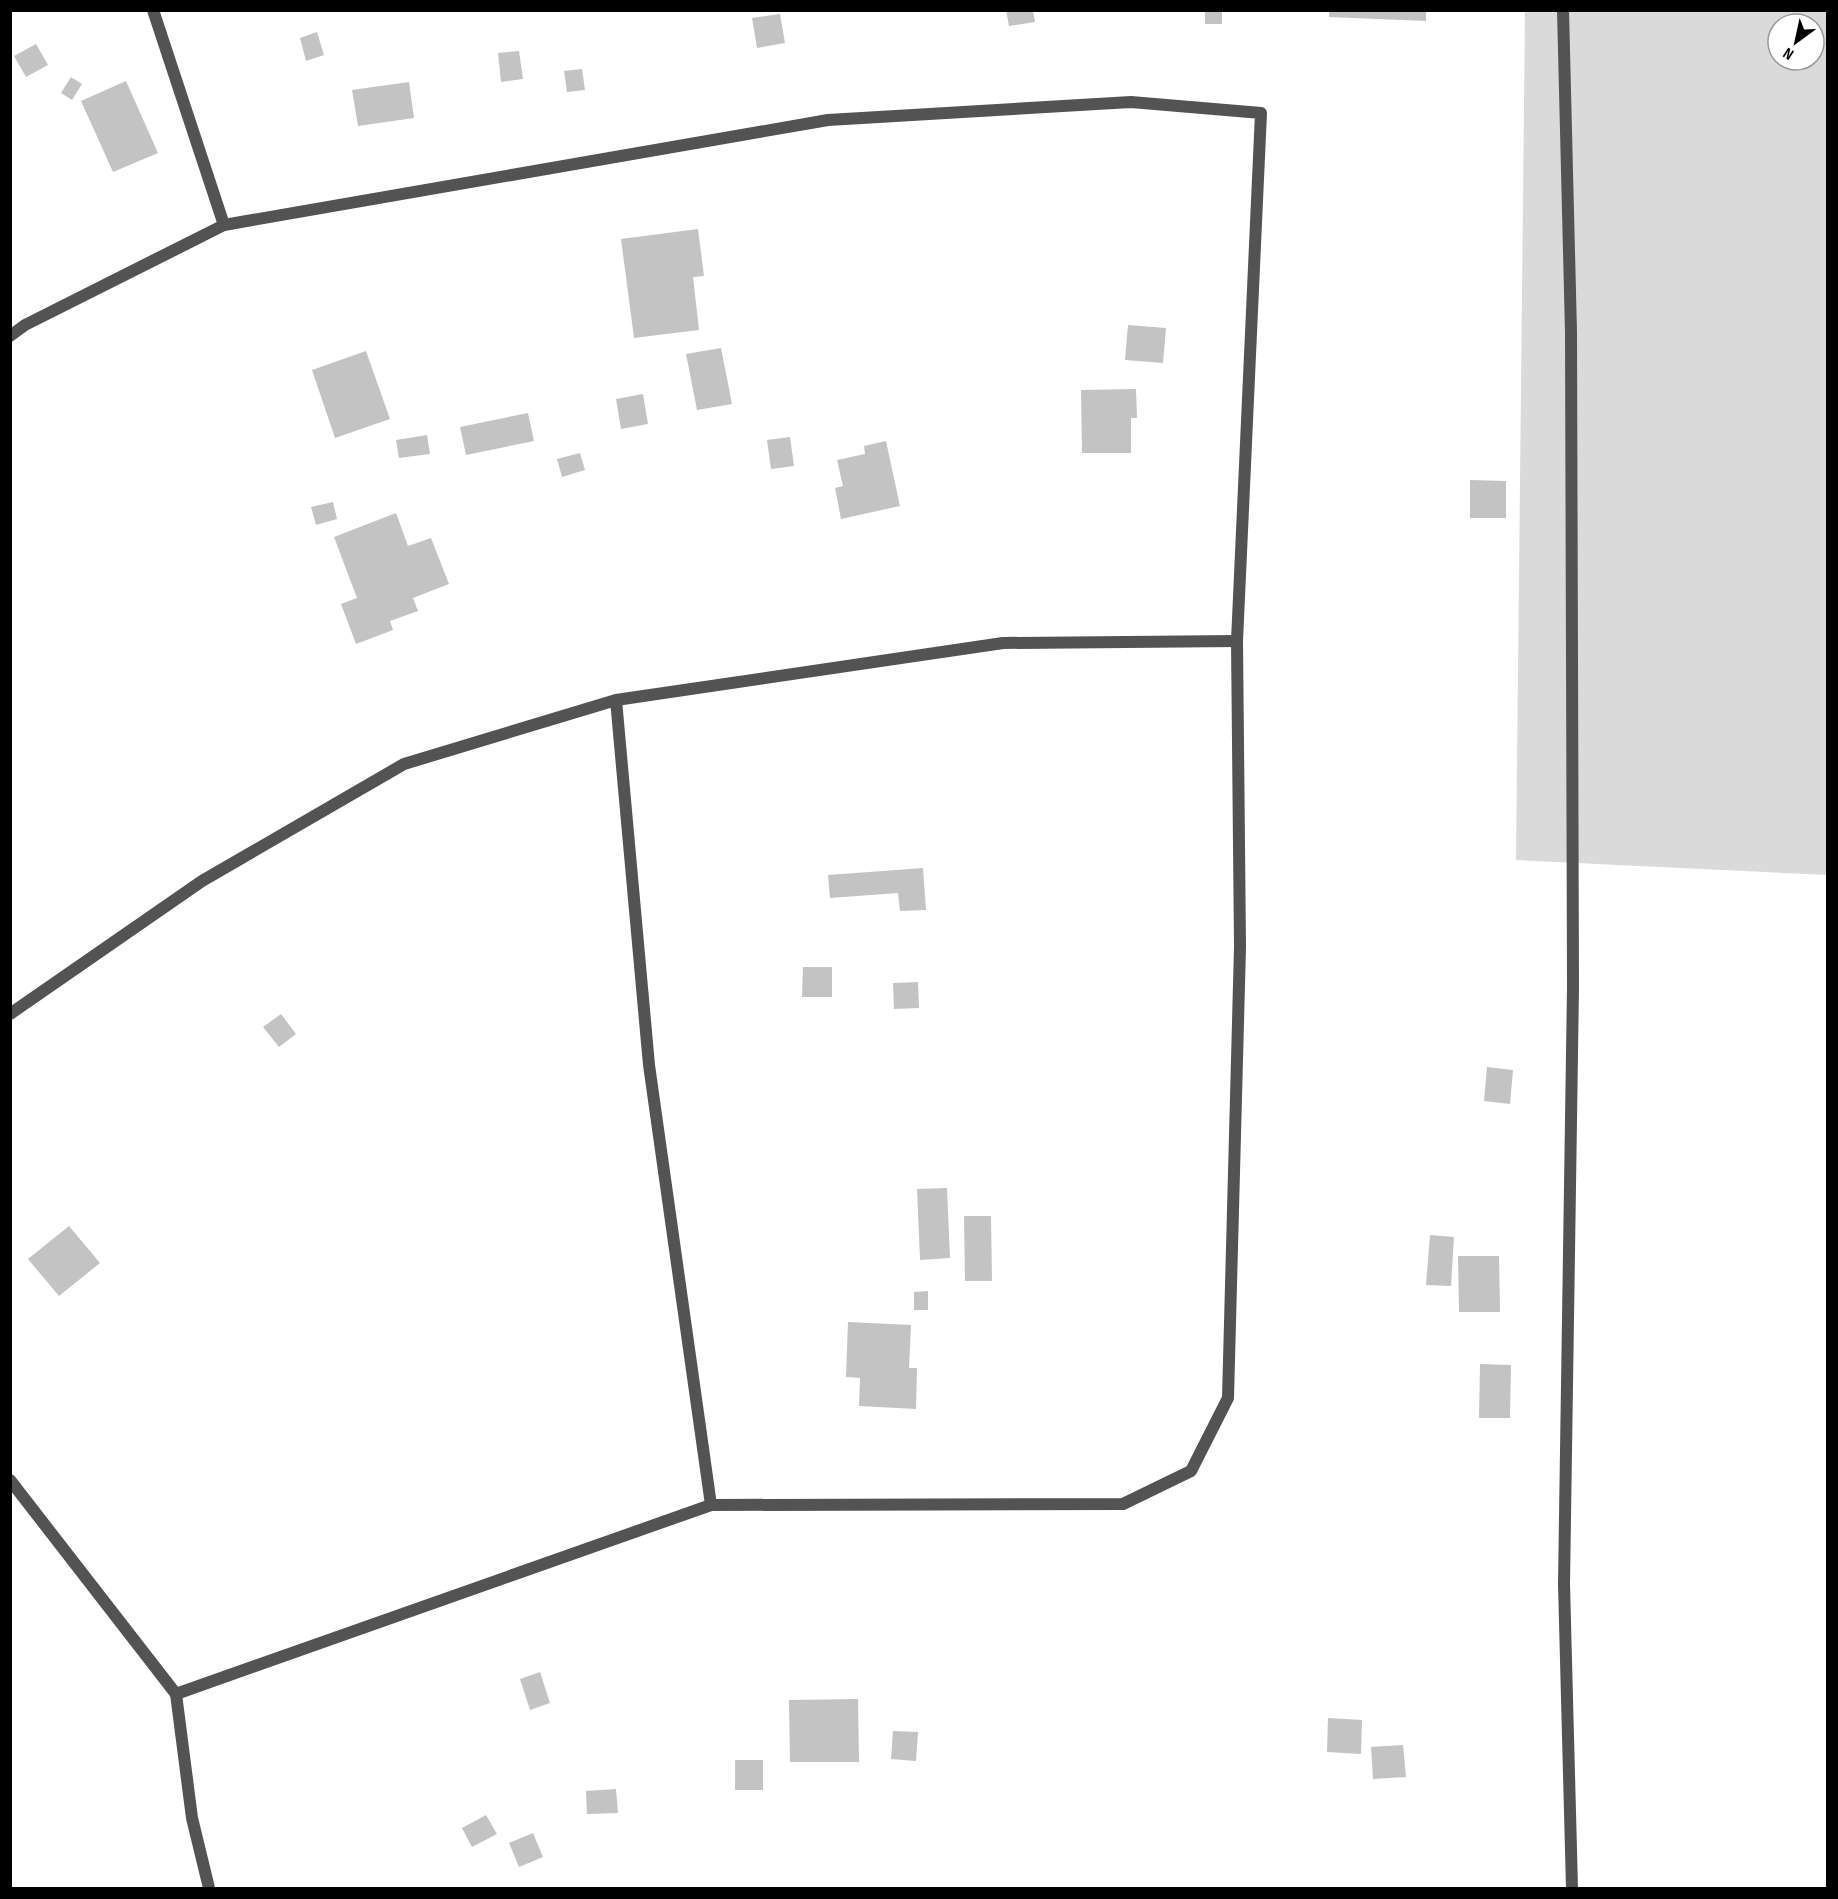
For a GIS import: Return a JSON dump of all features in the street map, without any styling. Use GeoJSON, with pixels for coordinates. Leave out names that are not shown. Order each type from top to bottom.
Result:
{"type":"FeatureCollection","features":[{"type":"Feature","properties":{"kind":"street"},"geometry":{"type":"LineString","coordinates":[[153,10],[224,225]]}},
{"type":"Feature","properties":{"kind":"street"},"geometry":{"type":"LineString","coordinates":[[1563,10],[1571,332],[1573,951],[1564,1584],[1572,1888]]}},
{"type":"Feature","properties":{"kind":"street"},"geometry":{"type":"LineString","coordinates":[[10,336],[25,325],[224,225],[828,120],[1131,102],[1261,113],[1237,640],[1240,947],[1228,1398],[1191,1471],[1123,1504],[711,1505],[176,1694]]}},
{"type":"Feature","properties":{"kind":"street"},"geometry":{"type":"LineString","coordinates":[[10,1014],[202,881],[404,764],[616,700],[1003,644],[1237,640]]}},
{"type":"Feature","properties":{"kind":"street"},"geometry":{"type":"LineString","coordinates":[[616,700],[649,1065],[711,1505]]}},
{"type":"Feature","properties":{"kind":"street"},"geometry":{"type":"LineString","coordinates":[[10,1480],[176,1694],[192,1818],[209,1888]]}},
{"type":"Feature","properties":{"kind":"shaded area"},"geometry":{"type":"Polygon","coordinates":[[[1525,11],[1827,11],[1827,875],[1516,860],[1525,11]]]}},
{"type":"Feature","properties":{"kind":"building"},"geometry":{"type":"Polygon","coordinates":[[[1006,10],[1033,10],[1035,22],[1009,26],[1006,10]]]}},
{"type":"Feature","properties":{"kind":"building"},"geometry":{"type":"Polygon","coordinates":[[[1205,10],[1222,10],[1222,24],[1205,24],[1205,10]]]}},
{"type":"Feature","properties":{"kind":"building"},"geometry":{"type":"Polygon","coordinates":[[[1329,10],[1426,10],[1426,21],[1329,17],[1329,10]]]}},
{"type":"Feature","properties":{"kind":"building"},"geometry":{"type":"Polygon","coordinates":[[[780,14],[785,43],[757,48],[752,18],[780,14]]]}},
{"type":"Feature","properties":{"kind":"building"},"geometry":{"type":"Polygon","coordinates":[[[317,32],[324,55],[306,61],[300,38],[317,32]]]}},
{"type":"Feature","properties":{"kind":"building"},"geometry":{"type":"Polygon","coordinates":[[[36,44],[48,65],[26,77],[14,56],[36,44]]]}},
{"type":"Feature","properties":{"kind":"building"},"geometry":{"type":"Polygon","coordinates":[[[519,51],[523,79],[501,82],[498,53],[519,51]]]}},
{"type":"Feature","properties":{"kind":"building"},"geometry":{"type":"Polygon","coordinates":[[[582,69],[585,90],[567,92],[564,71],[582,69]]]}},
{"type":"Feature","properties":{"kind":"building"},"geometry":{"type":"Polygon","coordinates":[[[71,77],[82,84],[72,100],[61,93],[71,77]]]}},
{"type":"Feature","properties":{"kind":"building"},"geometry":{"type":"Polygon","coordinates":[[[126,81],[158,153],[113,172],[81,101],[126,81]]]}},
{"type":"Feature","properties":{"kind":"building"},"geometry":{"type":"Polygon","coordinates":[[[409,82],[414,118],[358,126],[352,90],[409,82]]]}},
{"type":"Feature","properties":{"kind":"building"},"geometry":{"type":"Polygon","coordinates":[[[698,229],[704,276],[693,277],[699,330],[634,338],[621,239],[698,229]]]}},
{"type":"Feature","properties":{"kind":"building"},"geometry":{"type":"Polygon","coordinates":[[[1128,325],[1166,328],[1163,363],[1125,360],[1128,325]]]}},
{"type":"Feature","properties":{"kind":"building"},"geometry":{"type":"Polygon","coordinates":[[[721,348],[732,404],[697,410],[686,354],[721,348]]]}},
{"type":"Feature","properties":{"kind":"building"},"geometry":{"type":"Polygon","coordinates":[[[366,351],[390,419],[335,438],[312,370],[366,351]]]}},
{"type":"Feature","properties":{"kind":"building"},"geometry":{"type":"Polygon","coordinates":[[[1136,389],[1137,418],[1131,418],[1131,453],[1082,453],[1081,390],[1136,389]]]}},
{"type":"Feature","properties":{"kind":"building"},"geometry":{"type":"Polygon","coordinates":[[[643,394],[648,424],[621,429],[616,399],[643,394]]]}},
{"type":"Feature","properties":{"kind":"building"},"geometry":{"type":"Polygon","coordinates":[[[528,413],[534,441],[466,455],[460,427],[528,413]]]}},
{"type":"Feature","properties":{"kind":"building"},"geometry":{"type":"Polygon","coordinates":[[[427,435],[430,454],[399,458],[396,440],[427,435]]]}},
{"type":"Feature","properties":{"kind":"building"},"geometry":{"type":"Polygon","coordinates":[[[790,437],[794,466],[771,469],[767,440],[790,437]]]}},
{"type":"Feature","properties":{"kind":"building"},"geometry":{"type":"Polygon","coordinates":[[[886,441],[900,506],[841,519],[835,488],[843,486],[837,460],[865,454],[864,446],[886,441]]]}},
{"type":"Feature","properties":{"kind":"building"},"geometry":{"type":"Polygon","coordinates":[[[580,453],[585,470],[562,477],[557,459],[580,453]]]}},
{"type":"Feature","properties":{"kind":"building"},"geometry":{"type":"Polygon","coordinates":[[[1470,480],[1506,481],[1506,518],[1470,518],[1470,480]]]}},
{"type":"Feature","properties":{"kind":"building"},"geometry":{"type":"Polygon","coordinates":[[[333,502],[337,519],[316,525],[311,507],[333,502]]]}},
{"type":"Feature","properties":{"kind":"building"},"geometry":{"type":"Polygon","coordinates":[[[396,513],[408,546],[431,538],[449,584],[413,598],[418,611],[390,621],[393,630],[356,644],[341,604],[357,598],[334,537],[396,513]]]}},
{"type":"Feature","properties":{"kind":"building"},"geometry":{"type":"Polygon","coordinates":[[[923,868],[926,910],[900,911],[898,893],[830,898],[828,875],[923,868]]]}},
{"type":"Feature","properties":{"kind":"building"},"geometry":{"type":"Polygon","coordinates":[[[803,967],[832,967],[832,997],[802,997],[803,967]]]}},
{"type":"Feature","properties":{"kind":"building"},"geometry":{"type":"Polygon","coordinates":[[[918,982],[919,1008],[894,1009],[893,983],[918,982]]]}},
{"type":"Feature","properties":{"kind":"building"},"geometry":{"type":"Polygon","coordinates":[[[281,1014],[296,1034],[279,1047],[263,1027],[281,1014]]]}},
{"type":"Feature","properties":{"kind":"building"},"geometry":{"type":"Polygon","coordinates":[[[1487,1067],[1513,1070],[1510,1104],[1484,1101],[1487,1067]]]}},
{"type":"Feature","properties":{"kind":"building"},"geometry":{"type":"Polygon","coordinates":[[[947,1188],[950,1258],[920,1260],[917,1189],[947,1188]]]}},
{"type":"Feature","properties":{"kind":"building"},"geometry":{"type":"Polygon","coordinates":[[[964,1216],[991,1216],[992,1281],[965,1281],[964,1216]]]}},
{"type":"Feature","properties":{"kind":"building"},"geometry":{"type":"Polygon","coordinates":[[[69,1226],[100,1263],[59,1296],[28,1259],[69,1226]]]}},
{"type":"Feature","properties":{"kind":"building"},"geometry":{"type":"Polygon","coordinates":[[[1430,1235],[1454,1237],[1451,1286],[1426,1285],[1430,1235]]]}},
{"type":"Feature","properties":{"kind":"building"},"geometry":{"type":"Polygon","coordinates":[[[1458,1256],[1499,1256],[1500,1312],[1459,1312],[1458,1256]]]}},
{"type":"Feature","properties":{"kind":"building"},"geometry":{"type":"Polygon","coordinates":[[[928,1291],[928,1310],[914,1310],[914,1292],[928,1291]]]}},
{"type":"Feature","properties":{"kind":"building"},"geometry":{"type":"Polygon","coordinates":[[[848,1322],[911,1325],[909,1368],[917,1368],[916,1409],[859,1406],[860,1378],[846,1377],[848,1322]]]}},
{"type":"Feature","properties":{"kind":"building"},"geometry":{"type":"Polygon","coordinates":[[[1480,1364],[1511,1365],[1510,1418],[1479,1418],[1480,1364]]]}},
{"type":"Feature","properties":{"kind":"building"},"geometry":{"type":"Polygon","coordinates":[[[540,1672],[550,1703],[530,1710],[520,1679],[540,1672]]]}},
{"type":"Feature","properties":{"kind":"building"},"geometry":{"type":"Polygon","coordinates":[[[858,1699],[859,1762],[790,1762],[789,1700],[858,1699]]]}},
{"type":"Feature","properties":{"kind":"building"},"geometry":{"type":"Polygon","coordinates":[[[1328,1718],[1362,1720],[1361,1754],[1327,1752],[1328,1718]]]}},
{"type":"Feature","properties":{"kind":"building"},"geometry":{"type":"Polygon","coordinates":[[[893,1731],[918,1732],[916,1761],[891,1759],[893,1731]]]}},
{"type":"Feature","properties":{"kind":"building"},"geometry":{"type":"Polygon","coordinates":[[[1403,1745],[1406,1777],[1373,1779],[1371,1747],[1403,1745]]]}},
{"type":"Feature","properties":{"kind":"building"},"geometry":{"type":"Polygon","coordinates":[[[735,1760],[763,1760],[763,1790],[735,1790],[735,1760]]]}},
{"type":"Feature","properties":{"kind":"building"},"geometry":{"type":"Polygon","coordinates":[[[616,1789],[618,1813],[587,1814],[586,1791],[616,1789]]]}},
{"type":"Feature","properties":{"kind":"building"},"geometry":{"type":"Polygon","coordinates":[[[486,1815],[497,1834],[472,1847],[462,1828],[486,1815]]]}},
{"type":"Feature","properties":{"kind":"building"},"geometry":{"type":"Polygon","coordinates":[[[533,1833],[543,1857],[519,1867],[509,1843],[533,1833]]]}}]}
